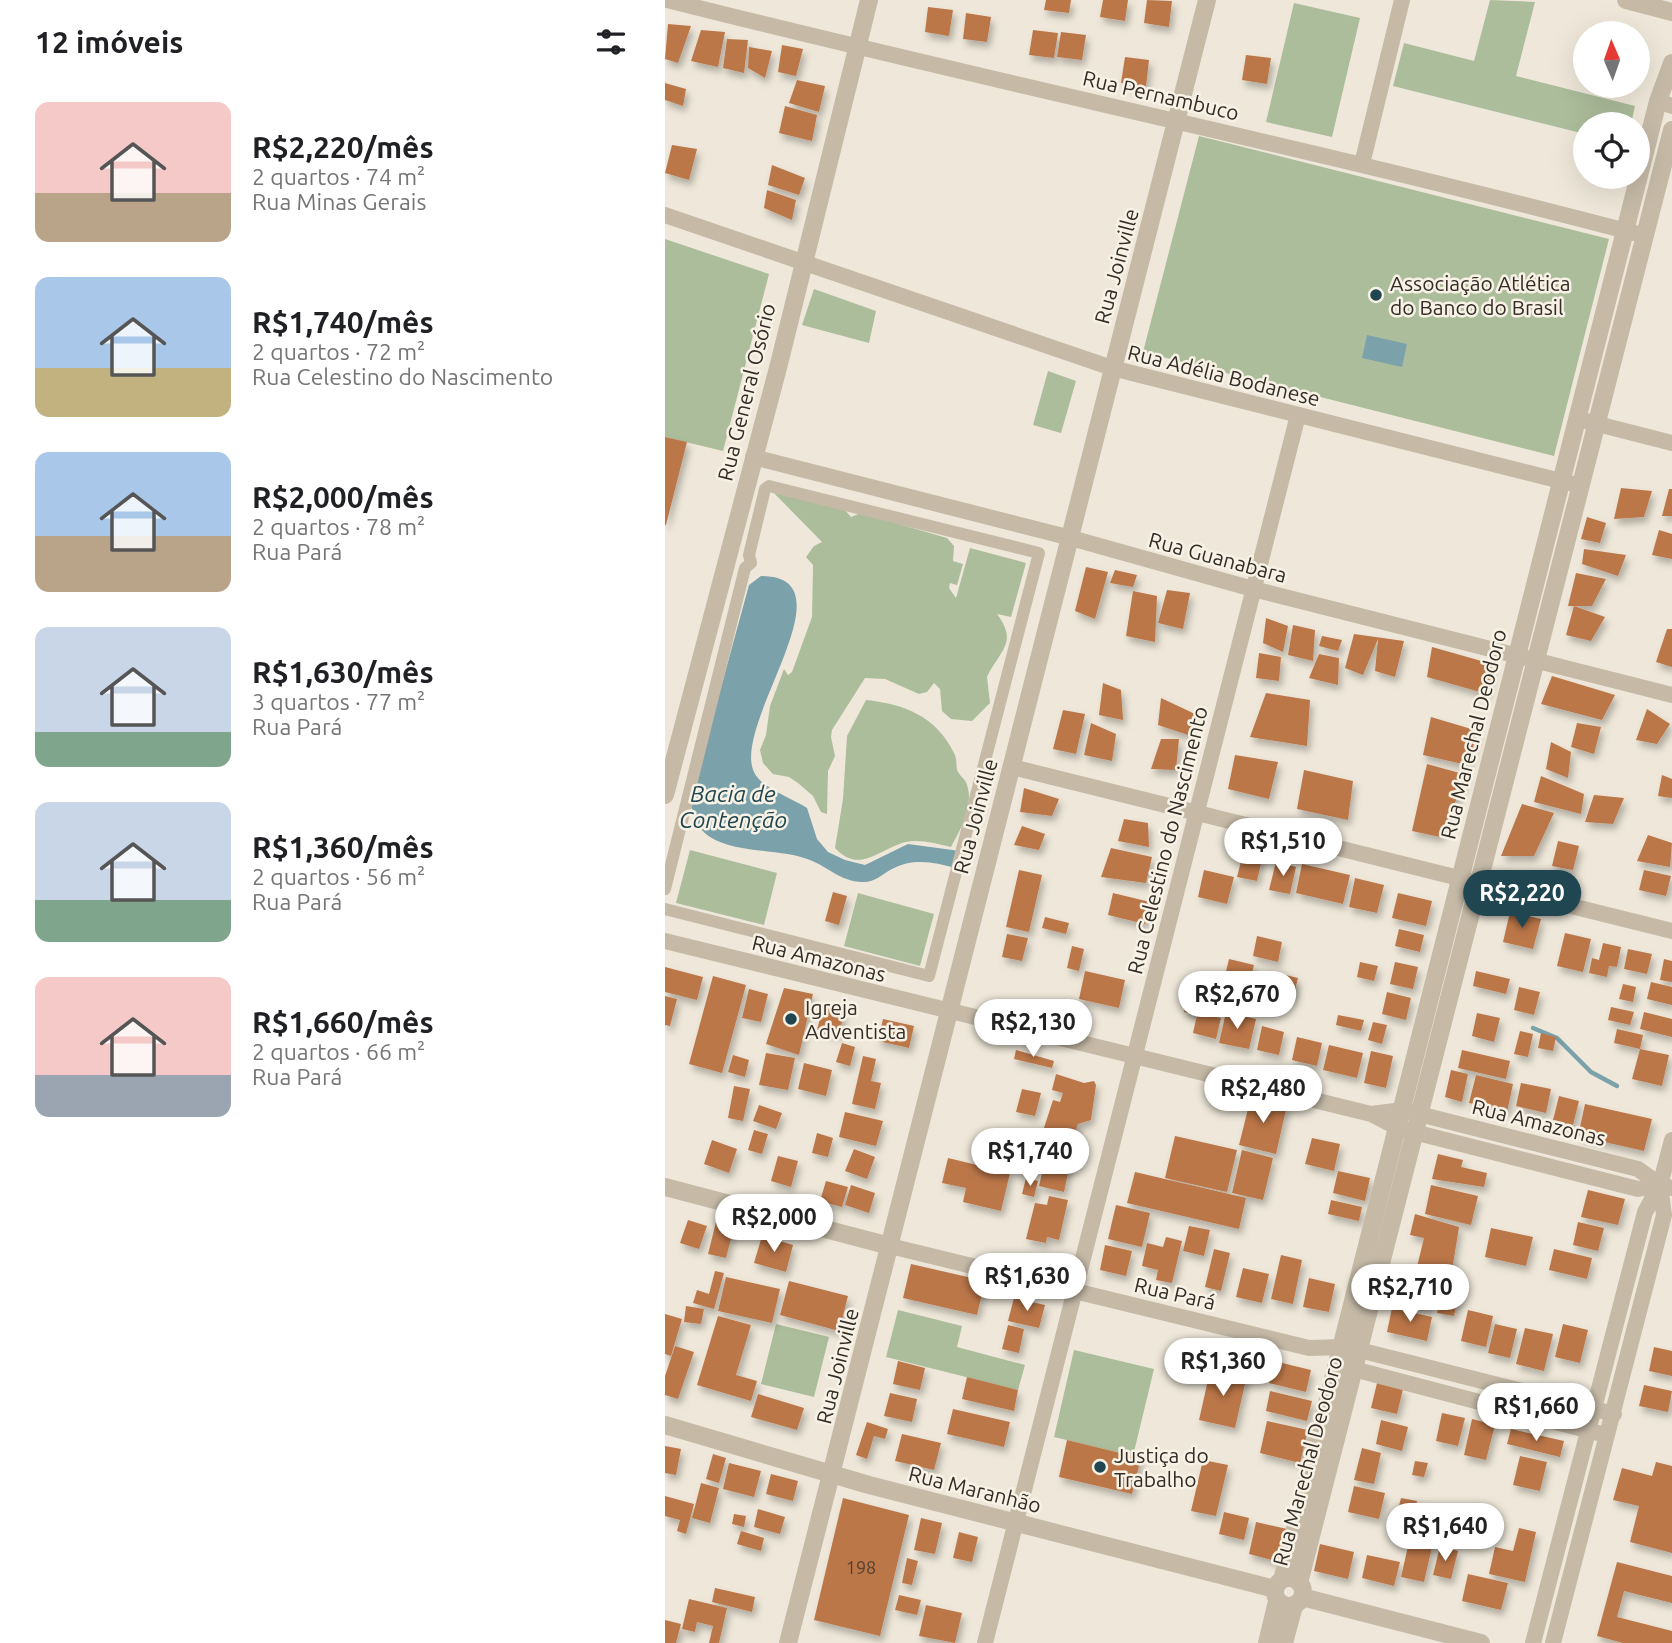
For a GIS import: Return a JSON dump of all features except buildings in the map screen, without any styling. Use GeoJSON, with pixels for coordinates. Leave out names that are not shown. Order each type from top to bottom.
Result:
{"type":"FeatureCollection","features":[{"type":"Feature","properties":{"kind":"street","name":"Rua Pernambuco"},"geometry":{"type":"LineString","coordinates":[[667,0],[856,48],[1362,163],[1645,236]]}},
{"type":"Feature","properties":{"kind":"street","name":"Rua General Osório"},"geometry":{"type":"LineString","coordinates":[[665,795],[869,0]]}},
{"type":"Feature","properties":{"kind":"street","name":"Rua Joinville"},"geometry":{"type":"LineString","coordinates":[[788,1643],[1207,0]]}},
{"type":"Feature","properties":{"kind":"street"},"geometry":{"type":"LineString","coordinates":[[1362,163],[1402,0]]}},
{"type":"Feature","properties":{"kind":"street"},"geometry":{"type":"LineString","coordinates":[[1626,0],[1672,12]]}},
{"type":"Feature","properties":{"kind":"street","name":"Rua Marechal Deodoro"},"geometry":{"type":"LineString","coordinates":[[1650,146],[1665,104],[1672,63]]}},
{"type":"Feature","properties":{"kind":"street","name":"Rua Marechal Deodoro"},"geometry":{"type":"LineString","coordinates":[[1267,1643],[1288,1592],[1448,970],[1479,883],[1645,236],[1665,191],[1672,131]]}},
{"type":"Feature","properties":{"kind":"street","name":"Rua Marechal Deodoro"},"geometry":{"type":"LineString","coordinates":[[1448,970],[1461,878],[1636,189]]}},
{"type":"Feature","properties":{"kind":"street","name":"Rua Adélia Bodanese"},"geometry":{"type":"LineString","coordinates":[[665,215],[1112,368],[1581,486]]}},
{"type":"Feature","properties":{"kind":"street"},"geometry":{"type":"LineString","coordinates":[[1603,319],[1622,324]]}},
{"type":"Feature","properties":{"kind":"street","name":"Rua Celestino do Nascimento"},"geometry":{"type":"LineString","coordinates":[[985,1643],[1298,415]]}},
{"type":"Feature","properties":{"kind":"street"},"geometry":{"type":"LineString","coordinates":[[1578,419],[1672,443]]}},
{"type":"Feature","properties":{"kind":"street","name":"Rua Guanabara"},"geometry":{"type":"LineString","coordinates":[[753,457],[1071,538],[1253,589],[1672,695]]}},
{"type":"Feature","properties":{"kind":"street"},"geometry":{"type":"LineString","coordinates":[[665,889],[745,568],[751,563],[749,555],[765,489],[769,486],[1039,553],[929,976],[665,909]]}},
{"type":"Feature","properties":{"kind":"street"},"geometry":{"type":"LineString","coordinates":[[1538,570],[1558,576]]}},
{"type":"Feature","properties":{"kind":"street"},"geometry":{"type":"LineString","coordinates":[[1498,730],[1517,734]]}},
{"type":"Feature","properties":{"kind":"street"},"geometry":{"type":"LineString","coordinates":[[1012,767],[1672,931]]}},
{"type":"Feature","properties":{"kind":"street"},"geometry":{"type":"LineString","coordinates":[[1482,792],[1501,796]]}},
{"type":"Feature","properties":{"kind":"street","name":"Rua Amazonas"},"geometry":{"type":"LineString","coordinates":[[665,941],[1371,1114],[1407,1130],[1638,1189],[1666,1187]]}},
{"type":"Feature","properties":{"kind":"street"},"geometry":{"type":"LineString","coordinates":[[1371,1114],[1411,1112]]}},
{"type":"Feature","properties":{"kind":"street","name":"Rua Amazonas"},"geometry":{"type":"LineString","coordinates":[[1411,1112],[1638,1168],[1666,1187]]}},
{"type":"Feature","properties":{"kind":"street"},"geometry":{"type":"LineString","coordinates":[[1500,1154],[1505,1136]]}},
{"type":"Feature","properties":{"kind":"street"},"geometry":{"type":"LineString","coordinates":[[1553,1643],[1664,1215],[1672,1140]]}},
{"type":"Feature","properties":{"kind":"street"},"geometry":{"type":"LineString","coordinates":[[1561,1169],[1566,1151]]}},
{"type":"Feature","properties":{"kind":"street","name":"Rua Pará"},"geometry":{"type":"LineString","coordinates":[[665,1187],[1073,1293],[1309,1348],[1351,1349],[1614,1414]]}},
{"type":"Feature","properties":{"kind":"street"},"geometry":{"type":"LineString","coordinates":[[1533,1643],[1646,1212],[1666,1187]]}},
{"type":"Feature","properties":{"kind":"street"},"geometry":{"type":"LineString","coordinates":[[1630,1271],[1649,1277]]}},
{"type":"Feature","properties":{"kind":"street"},"geometry":{"type":"LineString","coordinates":[[1613,1336],[1633,1341]]}},
{"type":"Feature","properties":{"kind":"street","name":"Rua Pará"},"geometry":{"type":"LineString","coordinates":[[1309,1348],[1347,1367],[1608,1436]]}},
{"type":"Feature","properties":{"kind":"street"},"geometry":{"type":"LineString","coordinates":[[1443,1392],[1448,1372]]}},
{"type":"Feature","properties":{"kind":"street"},"geometry":{"type":"LineString","coordinates":[[1503,1408],[1509,1388]]}},
{"type":"Feature","properties":{"kind":"street","name":"Rua Maranhão"},"geometry":{"type":"LineString","coordinates":[[665,1425],[833,1474],[1481,1643]]}},
{"type":"Feature","properties":{"kind":"street"},"geometry":{"type":"LineString","coordinates":[[1563,1527],[1583,1532]]}},
{"type":"Feature","properties":{"kind":"street","name":"Rua Marechal Deodoro"},"geometry":{"type":"LineString","coordinates":[[1285,1643],[1288,1592]]}},
{"type":"Feature","properties":{"kind":"green space"},"geometry":{"type":"Polygon","coordinates":[[[1490,0],[1535,2],[1516,76],[1573,90],[1573,98],[1603,98],[1635,106],[1634,112],[1573,112],[1573,131],[1393,86],[1404,43],[1474,61],[1490,0]]]}},
{"type":"Feature","properties":{"kind":"green space"},"geometry":{"type":"Polygon","coordinates":[[[1294,3],[1360,18],[1332,137],[1266,122],[1294,3]]]}},
{"type":"Feature","properties":{"kind":"green space","name":"Associação Atlética do Banco do Brasil"},"geometry":{"type":"Polygon","coordinates":[[[1199,136],[1609,239],[1554,456],[1143,352],[1199,136]]]}},
{"type":"Feature","properties":{"kind":"green space"},"geometry":{"type":"Polygon","coordinates":[[[665,239],[769,274],[723,451],[665,437],[665,239]]]}},
{"type":"Feature","properties":{"kind":"green space"},"geometry":{"type":"Polygon","coordinates":[[[814,289],[876,311],[869,343],[802,325],[814,289]]]}},
{"type":"Feature","properties":{"kind":"green space"},"geometry":{"type":"Polygon","coordinates":[[[1048,371],[1076,381],[1061,433],[1033,425],[1048,371]]]}},
{"type":"Feature","properties":{"kind":"green space"},"geometry":{"type":"Polygon","coordinates":[[[772,491],[845,510],[851,517],[861,513],[947,538],[954,546],[953,561],[963,564],[957,585],[950,583],[949,588],[956,598],[970,548],[1026,563],[1011,617],[997,614],[1007,640],[987,677],[990,703],[972,721],[951,719],[942,711],[940,689],[934,683],[927,692],[919,694],[885,679],[865,678],[832,730],[835,756],[828,771],[827,814],[821,812],[813,796],[798,783],[789,777],[773,774],[763,763],[760,750],[766,735],[770,706],[784,669],[788,675],[792,672],[812,617],[813,565],[806,557],[814,546],[822,542],[772,491]]]}},
{"type":"Feature","properties":{"kind":"green space"},"geometry":{"type":"Polygon","coordinates":[[[866,700],[893,705],[918,714],[947,740],[956,758],[957,770],[969,793],[968,809],[951,847],[911,841],[862,860],[844,856],[835,848],[843,799],[847,736],[866,700]]]}},
{"type":"Feature","properties":{"kind":"green space"},"geometry":{"type":"Polygon","coordinates":[[[690,850],[777,873],[764,925],[676,903],[690,850]]]}},
{"type":"Feature","properties":{"kind":"green space"},"geometry":{"type":"Polygon","coordinates":[[[858,893],[934,914],[920,966],[844,946],[858,893]]]}},
{"type":"Feature","properties":{"kind":"green space"},"geometry":{"type":"Polygon","coordinates":[[[898,1310],[962,1326],[957,1347],[1025,1365],[1018,1390],[886,1357],[898,1310]]]}},
{"type":"Feature","properties":{"kind":"green space"},"geometry":{"type":"Polygon","coordinates":[[[776,1324],[829,1337],[814,1397],[761,1384],[776,1324]]]}},
{"type":"Feature","properties":{"kind":"green space"},"geometry":{"type":"Polygon","coordinates":[[[1074,1350],[1154,1369],[1133,1456],[1054,1437],[1074,1350]]]}},
{"type":"Feature","properties":{"kind":"water"},"geometry":{"type":"Polygon","coordinates":[[[1367,335],[1407,344],[1402,367],[1362,358],[1367,335]]]}},
{"type":"Feature","properties":{"kind":"water","name":"Bacia de Contenção"},"geometry":{"type":"Polygon","coordinates":[[[761,576],[787,582],[796,600],[794,625],[759,721],[752,750],[754,772],[770,788],[807,808],[817,839],[828,852],[865,865],[908,844],[960,851],[955,868],[931,863],[908,863],[872,881],[854,881],[804,858],[720,842],[706,834],[699,826],[690,801],[749,585],[761,576]]]}},
{"type":"Feature","properties":{"kind":"waterway"},"geometry":{"type":"LineString","coordinates":[[1533,1028],[1557,1038],[1591,1072],[1617,1086]]}},
{"type":"Feature","properties":{"kind":"place","name":"Associação Atlética do Banco do Brasil"},"geometry":{"type":"Point","coordinates":[1376,295]}},
{"type":"Feature","properties":{"kind":"place","name":"Igreja Adventista"},"geometry":{"type":"Point","coordinates":[791,1019]}},
{"type":"Feature","properties":{"kind":"place","name":"Justiça do Trabalho"},"geometry":{"type":"Point","coordinates":[1100,1467]}}]}
